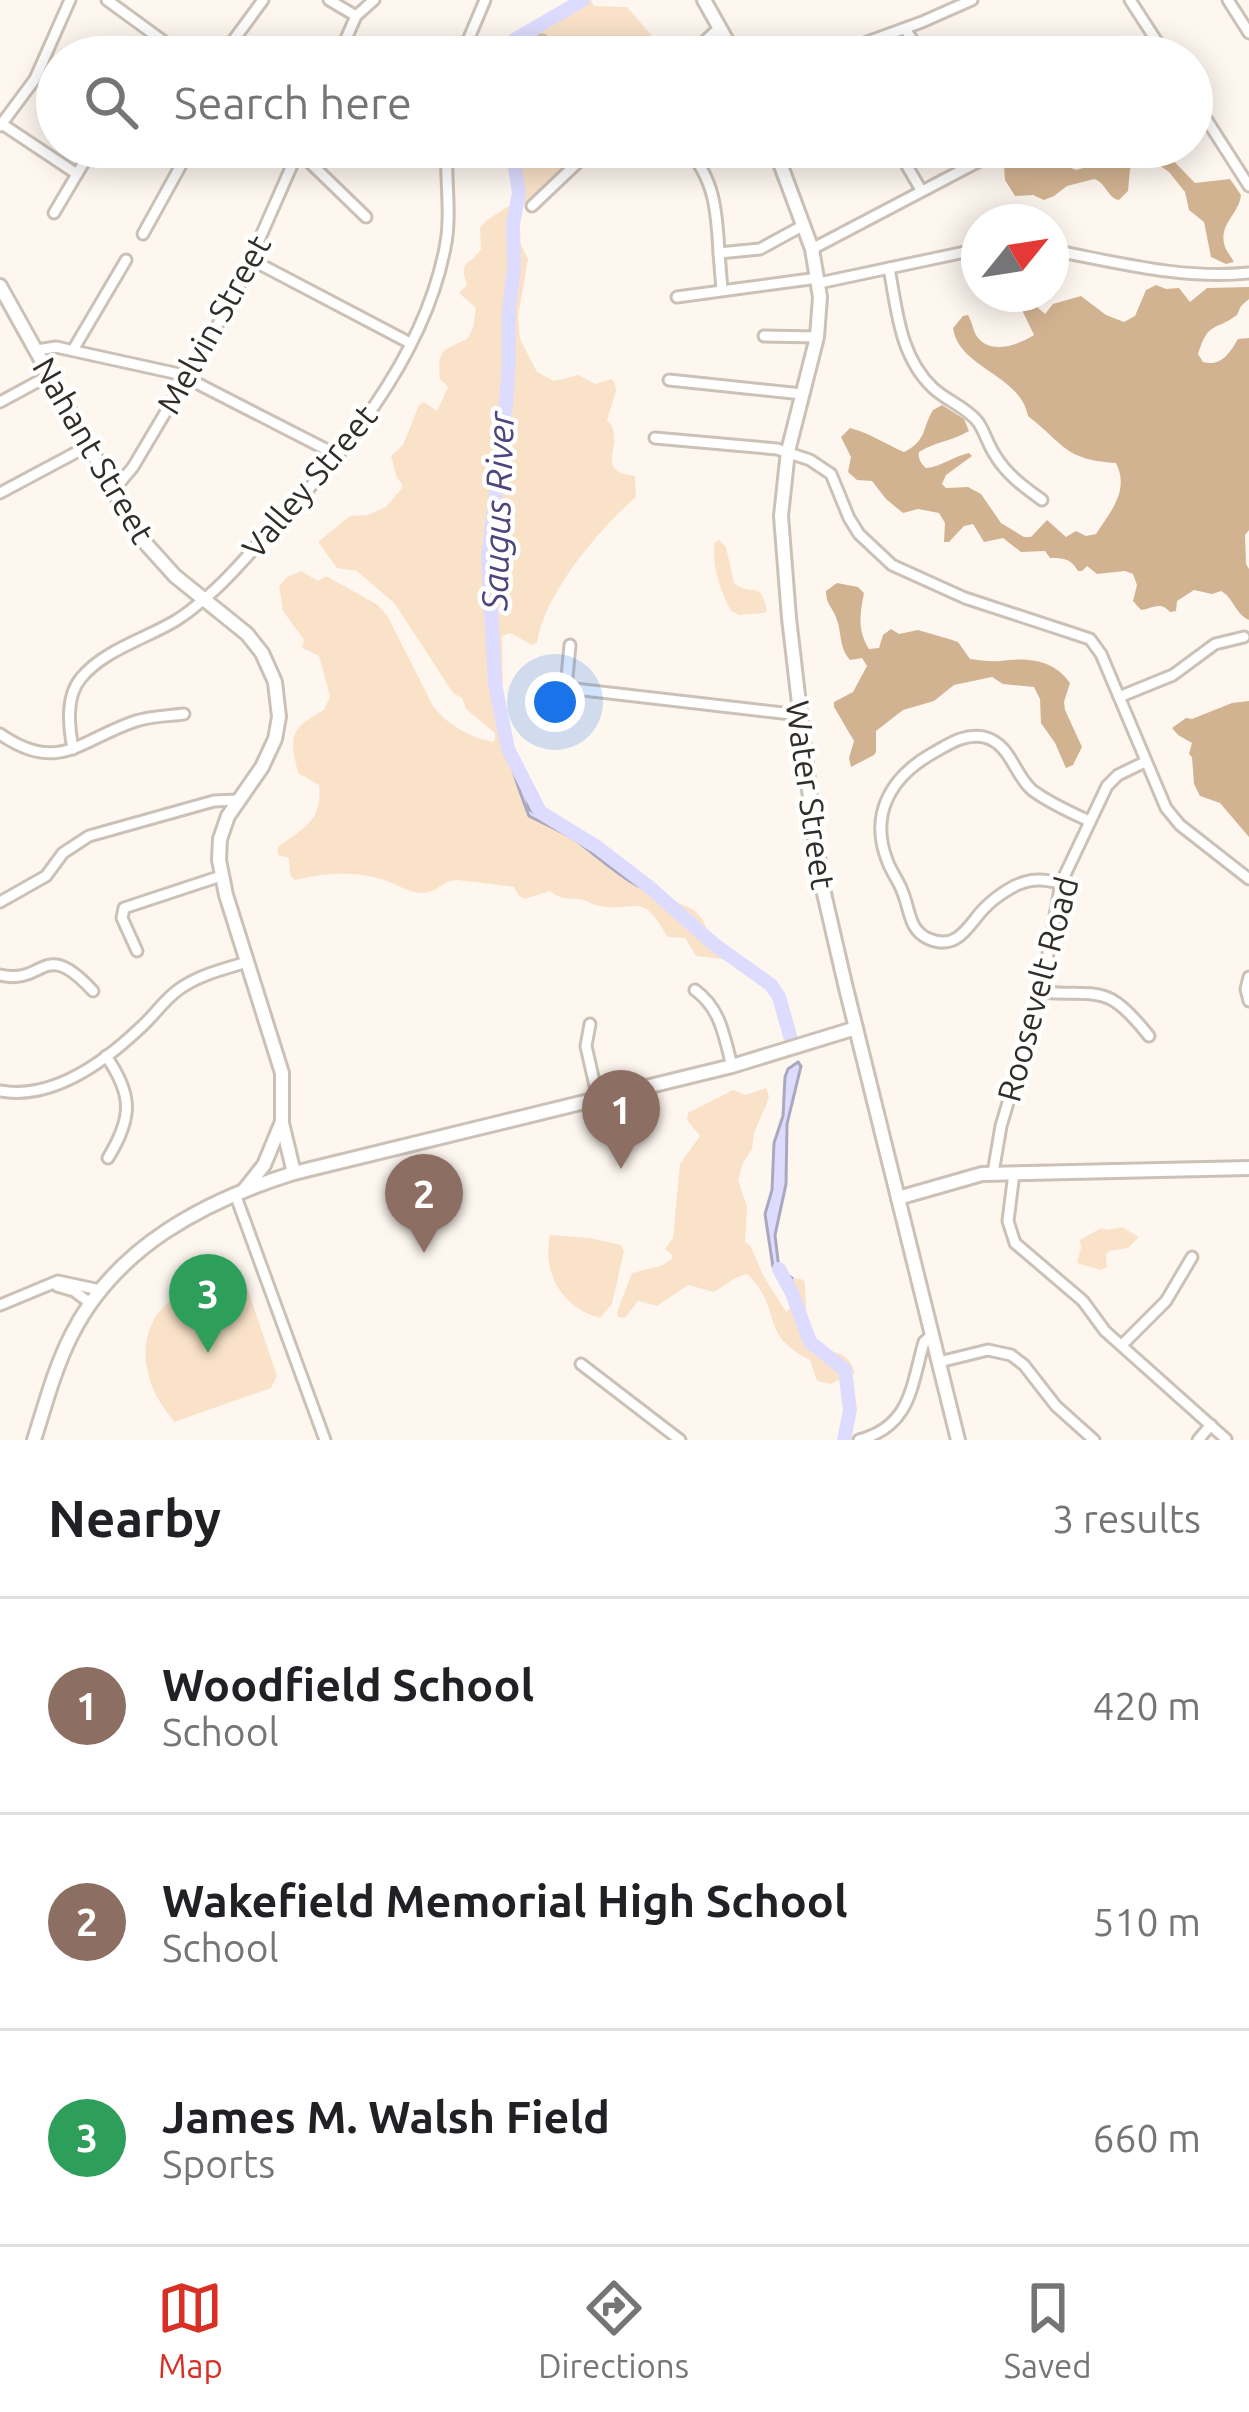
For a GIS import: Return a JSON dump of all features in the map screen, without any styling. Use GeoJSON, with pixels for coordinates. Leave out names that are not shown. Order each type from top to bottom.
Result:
{"type":"FeatureCollection","features":[{"type":"Feature","properties":{"kind":"main road"},"geometry":{"type":"LineString","coordinates":[[704,0],[724,36]]}},
{"type":"Feature","properties":{"kind":"main road","name":"Water Street"},"geometry":{"type":"LineString","coordinates":[[782,168],[819,281],[818,337],[788,451],[782,544],[823,889],[958,1440]]}},
{"type":"Feature","properties":{"kind":"main road","name":"Nahant Street"},"geometry":{"type":"LineString","coordinates":[[0,286],[112,492],[147,546],[175,576],[239,626],[268,664],[279,716],[271,750],[228,816],[218,860],[282,1072],[288,1175]]}},
{"type":"Feature","properties":{"kind":"main road"},"geometry":{"type":"LineString","coordinates":[[34,1440],[66,1347],[100,1290],[159,1234],[238,1193],[288,1175],[731,1066],[856,1028]]}},
{"type":"Feature","properties":{"kind":"main road","name":"Nahant Street"},"geometry":{"type":"LineString","coordinates":[[238,1193],[257,1176],[282,1123]]}},
{"type":"Feature","properties":{"kind":"main road"},"geometry":{"type":"LineString","coordinates":[[272,1150],[273,1161],[288,1175]]}},
{"type":"Feature","properties":{"kind":"main road"},"geometry":{"type":"LineString","coordinates":[[898,1198],[963,1177],[993,1173],[1249,1168]]}},
{"type":"Feature","properties":{"kind":"street"},"geometry":{"type":"LineString","coordinates":[[54,36],[70,0]]}},
{"type":"Feature","properties":{"kind":"street"},"geometry":{"type":"LineString","coordinates":[[107,0],[156,36]]}},
{"type":"Feature","properties":{"kind":"street"},"geometry":{"type":"LineString","coordinates":[[237,36],[263,0]]}},
{"type":"Feature","properties":{"kind":"street"},"geometry":{"type":"LineString","coordinates":[[329,0],[356,16]]}},
{"type":"Feature","properties":{"kind":"street"},"geometry":{"type":"LineString","coordinates":[[347,36],[356,16],[374,0]]}},
{"type":"Feature","properties":{"kind":"street"},"geometry":{"type":"LineString","coordinates":[[470,36],[485,0]]}},
{"type":"Feature","properties":{"kind":"street"},"geometry":{"type":"LineString","coordinates":[[884,36],[948,5],[972,0]]}},
{"type":"Feature","properties":{"kind":"street"},"geometry":{"type":"LineString","coordinates":[[1130,0],[1153,36]]}},
{"type":"Feature","properties":{"kind":"street"},"geometry":{"type":"LineString","coordinates":[[1228,0],[1249,33]]}},
{"type":"Feature","properties":{"kind":"street"},"geometry":{"type":"LineString","coordinates":[[710,36],[719,27]]}},
{"type":"Feature","properties":{"kind":"street"},"geometry":{"type":"LineString","coordinates":[[904,29],[909,36]]}},
{"type":"Feature","properties":{"kind":"street"},"geometry":{"type":"LineString","coordinates":[[36,78],[1,125],[36,148]]}},
{"type":"Feature","properties":{"kind":"street"},"geometry":{"type":"LineString","coordinates":[[1213,129],[1249,185]]}},
{"type":"Feature","properties":{"kind":"street"},"geometry":{"type":"LineString","coordinates":[[68,168],[77,174]]}},
{"type":"Feature","properties":{"kind":"street"},"geometry":{"type":"LineString","coordinates":[[54,213],[81,168]]}},
{"type":"Feature","properties":{"kind":"street"},"geometry":{"type":"LineString","coordinates":[[143,234],[179,168]]}},
{"type":"Feature","properties":{"kind":"street","name":"Melvin Street"},"geometry":{"type":"LineString","coordinates":[[112,492],[133,467],[187,378],[252,260],[291,168]]}},
{"type":"Feature","properties":{"kind":"street"},"geometry":{"type":"LineString","coordinates":[[318,168],[366,217]]}},
{"type":"Feature","properties":{"kind":"street","name":"Valley Street"},"geometry":{"type":"LineString","coordinates":[[73,749],[70,710],[80,679],[106,658],[177,620],[230,575],[339,456],[375,405],[433,292],[446,245],[447,168]]}},
{"type":"Feature","properties":{"kind":"street"},"geometry":{"type":"LineString","coordinates":[[532,206],[572,168]]}},
{"type":"Feature","properties":{"kind":"street"},"geometry":{"type":"LineString","coordinates":[[702,168],[710,183],[722,290]]}},
{"type":"Feature","properties":{"kind":"street"},"geometry":{"type":"LineString","coordinates":[[909,168],[922,190]]}},
{"type":"Feature","properties":{"kind":"street"},"geometry":{"type":"LineString","coordinates":[[812,249],[965,168]]}},
{"type":"Feature","properties":{"kind":"street"},"geometry":{"type":"LineString","coordinates":[[719,254],[760,249],[804,225]]}},
{"type":"Feature","properties":{"kind":"street"},"geometry":{"type":"LineString","coordinates":[[677,297],[819,281],[961,253]]}},
{"type":"Feature","properties":{"kind":"street"},"geometry":{"type":"LineString","coordinates":[[1069,253],[1180,274],[1249,273]]}},
{"type":"Feature","properties":{"kind":"street"},"geometry":{"type":"LineString","coordinates":[[73,350],[126,260]]}},
{"type":"Feature","properties":{"kind":"street"},"geometry":{"type":"LineString","coordinates":[[252,260],[410,343]]}},
{"type":"Feature","properties":{"kind":"street"},"geometry":{"type":"LineString","coordinates":[[889,268],[901,332],[918,370],[932,387],[975,418],[997,459],[1042,500]]}},
{"type":"Feature","properties":{"kind":"street"},"geometry":{"type":"LineString","coordinates":[[764,336],[818,337]]}},
{"type":"Feature","properties":{"kind":"street"},"geometry":{"type":"LineString","coordinates":[[37,350],[73,350],[170,371],[339,456]]}},
{"type":"Feature","properties":{"kind":"street"},"geometry":{"type":"LineString","coordinates":[[0,402],[50,375]]}},
{"type":"Feature","properties":{"kind":"street"},"geometry":{"type":"LineString","coordinates":[[669,380],[802,394]]}},
{"type":"Feature","properties":{"kind":"street"},"geometry":{"type":"LineString","coordinates":[[655,438],[788,451],[820,465],[831,474],[849,518],[883,559],[950,592],[1090,639],[1101,654],[1160,797],[1176,820],[1249,879]]}},
{"type":"Feature","properties":{"kind":"street"},"geometry":{"type":"LineString","coordinates":[[0,493],[88,446]]}},
{"type":"Feature","properties":{"kind":"street"},"geometry":{"type":"LineString","coordinates":[[1119,697],[1178,672],[1215,644],[1244,637]]}},
{"type":"Feature","properties":{"kind":"street"},"geometry":{"type":"LineString","coordinates":[[570,645],[566,688],[800,715]]}},
{"type":"Feature","properties":{"kind":"street"},"geometry":{"type":"LineString","coordinates":[[0,734],[15,745],[51,753],[73,749],[137,721],[184,714]]}},
{"type":"Feature","properties":{"kind":"street"},"geometry":{"type":"LineString","coordinates":[[1061,883],[1023,882],[985,908],[958,939],[926,938],[912,923],[885,854],[882,827],[887,799],[915,764],[973,736],[1000,745],[1030,788],[1089,821]]}},
{"type":"Feature","properties":{"kind":"street","name":"Roosevelt Road"},"geometry":{"type":"LineString","coordinates":[[993,1173],[1004,1114],[1040,992],[1061,883],[1109,782],[1145,762]]}},
{"type":"Feature","properties":{"kind":"street"},"geometry":{"type":"LineString","coordinates":[[0,902],[43,878],[63,853],[89,836],[214,801],[237,800]]}},
{"type":"Feature","properties":{"kind":"street"},"geometry":{"type":"LineString","coordinates":[[137,951],[121,916],[124,908],[221,876]]}},
{"type":"Feature","properties":{"kind":"street"},"geometry":{"type":"LineString","coordinates":[[0,1091],[45,1090],[106,1056],[184,986],[247,962]]}},
{"type":"Feature","properties":{"kind":"street"},"geometry":{"type":"LineString","coordinates":[[0,975],[18,976],[62,965],[93,992]]}},
{"type":"Feature","properties":{"kind":"street"},"geometry":{"type":"LineString","coordinates":[[1249,977],[1249,1001]]}},
{"type":"Feature","properties":{"kind":"street"},"geometry":{"type":"LineString","coordinates":[[694,990],[717,1013],[731,1066]]}},
{"type":"Feature","properties":{"kind":"street"},"geometry":{"type":"LineString","coordinates":[[1040,992],[1102,995],[1126,1010],[1149,1036]]}},
{"type":"Feature","properties":{"kind":"street"},"geometry":{"type":"LineString","coordinates":[[590,1024],[586,1046],[598,1099]]}},
{"type":"Feature","properties":{"kind":"street"},"geometry":{"type":"LineString","coordinates":[[106,1056],[122,1081],[127,1111],[122,1134],[108,1157]]}},
{"type":"Feature","properties":{"kind":"street"},"geometry":{"type":"LineString","coordinates":[[1014,1172],[1008,1221],[1012,1239],[1083,1301],[1105,1331],[1226,1439]]}},
{"type":"Feature","properties":{"kind":"street"},"geometry":{"type":"LineString","coordinates":[[238,1193],[325,1440]]}},
{"type":"Feature","properties":{"kind":"street"},"geometry":{"type":"LineString","coordinates":[[1121,1345],[1166,1301],[1192,1257]]}},
{"type":"Feature","properties":{"kind":"street"},"geometry":{"type":"LineString","coordinates":[[0,1305],[63,1281],[100,1290]]}},
{"type":"Feature","properties":{"kind":"street"},"geometry":{"type":"LineString","coordinates":[[45,1286],[74,1291],[90,1303]]}},
{"type":"Feature","properties":{"kind":"street"},"geometry":{"type":"LineString","coordinates":[[859,1440],[880,1433],[900,1416],[925,1342],[932,1334]]}},
{"type":"Feature","properties":{"kind":"street"},"geometry":{"type":"LineString","coordinates":[[919,1361],[988,1351],[1011,1355],[1094,1440]]}},
{"type":"Feature","properties":{"kind":"street"},"geometry":{"type":"LineString","coordinates":[[581,1364],[680,1440]]}},
{"type":"Feature","properties":{"kind":"street"},"geometry":{"type":"LineString","coordinates":[[1198,1440],[1211,1425]]}},
{"type":"Feature","properties":{"kind":"shaded area"},"geometry":{"type":"Polygon","coordinates":[[[583,0],[591,0],[594,6],[627,7],[652,36],[521,36],[583,0]]]}},
{"type":"Feature","properties":{"kind":"shaded area"},"geometry":{"type":"Polygon","coordinates":[[[515,168],[561,168],[520,208],[520,243],[528,259],[518,317],[520,339],[537,372],[554,381],[578,375],[595,384],[611,379],[615,383],[607,420],[614,433],[612,464],[619,472],[635,476],[636,497],[575,564],[550,604],[537,643],[532,645],[510,633],[502,636],[504,749],[529,816],[578,842],[634,883],[694,910],[722,959],[696,956],[685,938],[667,937],[650,912],[636,906],[596,905],[550,891],[525,899],[514,887],[458,880],[424,893],[354,874],[295,880],[289,858],[278,855],[278,847],[303,829],[318,807],[319,785],[298,773],[293,741],[298,728],[324,710],[330,696],[319,656],[302,648],[304,640],[283,611],[279,586],[287,577],[301,571],[318,581],[326,576],[378,605],[439,713],[468,733],[495,739],[495,733],[453,693],[395,604],[357,571],[337,568],[318,542],[350,516],[386,507],[402,488],[391,456],[403,445],[419,405],[424,402],[437,411],[448,387],[440,379],[441,356],[467,339],[476,308],[459,293],[467,285],[465,267],[481,249],[480,228],[518,203],[515,168]]]}},
{"type":"Feature","properties":{"kind":"shaded area"},"geometry":{"type":"Polygon","coordinates":[[[1004,168],[1131,168],[1128,191],[1119,200],[1094,179],[1067,186],[1044,200],[1015,196],[1004,168]]]}},
{"type":"Feature","properties":{"kind":"shaded area"},"geometry":{"type":"Polygon","coordinates":[[[1163,168],[1180,168],[1195,183],[1230,179],[1241,195],[1224,236],[1234,262],[1226,264],[1211,257],[1204,222],[1189,210],[1185,192],[1163,168]]]}},
{"type":"Feature","properties":{"kind":"shaded area"},"geometry":{"type":"Polygon","coordinates":[[[1156,285],[1179,288],[1190,302],[1207,288],[1249,287],[1249,299],[1237,315],[1209,331],[1198,354],[1203,362],[1215,363],[1238,339],[1249,338],[1249,530],[1245,535],[1249,620],[1221,591],[1194,590],[1177,601],[1176,611],[1160,606],[1141,610],[1133,601],[1137,585],[1133,574],[1097,574],[1087,566],[1078,571],[1069,561],[1050,558],[1045,551],[1021,552],[1003,538],[984,542],[973,524],[944,542],[945,523],[939,513],[918,509],[903,513],[872,481],[857,480],[848,472],[851,457],[841,437],[850,428],[904,452],[917,443],[933,410],[942,405],[964,419],[969,431],[919,452],[921,463],[926,468],[969,453],[972,456],[946,475],[942,484],[946,488],[968,487],[981,494],[1001,523],[1024,537],[1031,537],[1047,520],[1066,537],[1076,531],[1096,534],[1120,492],[1116,463],[1086,458],[1059,443],[1028,416],[1014,390],[966,353],[953,328],[968,315],[982,341],[996,347],[1012,345],[1034,335],[1023,312],[1069,312],[1069,299],[1081,296],[1124,322],[1135,316],[1146,290],[1156,285]]]}},
{"type":"Feature","properties":{"kind":"shaded area"},"geometry":{"type":"Polygon","coordinates":[[[719,540],[726,547],[734,583],[758,591],[764,613],[731,611],[716,569],[714,543],[719,540]]]}},
{"type":"Feature","properties":{"kind":"shaded area"},"geometry":{"type":"Polygon","coordinates":[[[837,583],[864,593],[861,628],[869,649],[879,648],[891,629],[899,634],[918,630],[958,642],[970,659],[1029,660],[1056,669],[1070,683],[1065,710],[1082,747],[1073,765],[1066,768],[1041,723],[1034,687],[1003,684],[992,677],[954,685],[934,701],[903,710],[876,731],[874,755],[851,767],[854,741],[834,702],[853,692],[867,666],[862,658],[850,660],[844,650],[826,596],[837,583]]]}},
{"type":"Feature","properties":{"kind":"shaded area"},"geometry":{"type":"Polygon","coordinates":[[[1249,701],[1249,837],[1220,803],[1200,796],[1189,754],[1192,743],[1172,728],[1186,718],[1249,701]]]}},
{"type":"Feature","properties":{"kind":"shaded area"},"geometry":{"type":"Polygon","coordinates":[[[766,1088],[767,1103],[738,1180],[747,1207],[745,1242],[786,1312],[791,1307],[781,1280],[804,1280],[813,1338],[847,1358],[855,1373],[830,1384],[817,1381],[810,1360],[783,1341],[765,1299],[747,1274],[714,1292],[688,1285],[657,1306],[638,1301],[625,1318],[618,1317],[632,1273],[672,1259],[665,1249],[673,1238],[680,1164],[700,1136],[687,1120],[688,1113],[733,1090],[746,1095],[766,1088]]]}},
{"type":"Feature","properties":{"kind":"shaded area"},"geometry":{"type":"Polygon","coordinates":[[[1122,1227],[1139,1237],[1128,1248],[1109,1251],[1107,1267],[1100,1270],[1077,1263],[1080,1240],[1101,1228],[1122,1227]]]}},
{"type":"Feature","properties":{"kind":"shaded area"},"geometry":{"type":"Polygon","coordinates":[[[550,1235],[621,1245],[624,1251],[612,1304],[600,1318],[575,1306],[558,1287],[549,1263],[550,1235]]]}},
{"type":"Feature","properties":{"kind":"shaded area"},"geometry":{"type":"Polygon","coordinates":[[[222,1277],[244,1278],[277,1376],[271,1388],[174,1422],[150,1380],[146,1342],[151,1325],[186,1289],[222,1277]]]}},
{"type":"Feature","properties":{"kind":"water"},"geometry":{"type":"Polygon","coordinates":[[[512,764],[525,788],[529,809],[599,851],[652,892],[576,841],[529,816],[512,764]]]}},
{"type":"Feature","properties":{"kind":"water"},"geometry":{"type":"Polygon","coordinates":[[[798,1062],[801,1066],[787,1124],[786,1184],[775,1235],[779,1269],[792,1278],[789,1282],[778,1277],[773,1267],[765,1214],[772,1190],[774,1143],[783,1116],[785,1077],[798,1062]]]}},
{"type":"Feature","properties":{"kind":"waterway","name":"Saugus River"},"geometry":{"type":"LineString","coordinates":[[521,36],[583,0]]}},
{"type":"Feature","properties":{"kind":"waterway","name":"Saugus River"},"geometry":{"type":"LineString","coordinates":[[515,168],[519,193],[513,224],[509,361],[488,556],[495,684],[508,749],[540,812],[597,847],[771,985],[790,1036]]}},
{"type":"Feature","properties":{"kind":"waterway"},"geometry":{"type":"LineString","coordinates":[[779,1269],[810,1342],[845,1370],[850,1410],[844,1440]]}},
{"type":"Feature","properties":{"kind":"place","name":"Woodfield School"},"geometry":{"type":"Point","coordinates":[621,1169]}},
{"type":"Feature","properties":{"kind":"place","name":"Wakefield Memorial High School"},"geometry":{"type":"Point","coordinates":[424,1253]}},
{"type":"Feature","properties":{"kind":"place","name":"James M. Walsh Field"},"geometry":{"type":"Point","coordinates":[208,1353]}}]}
